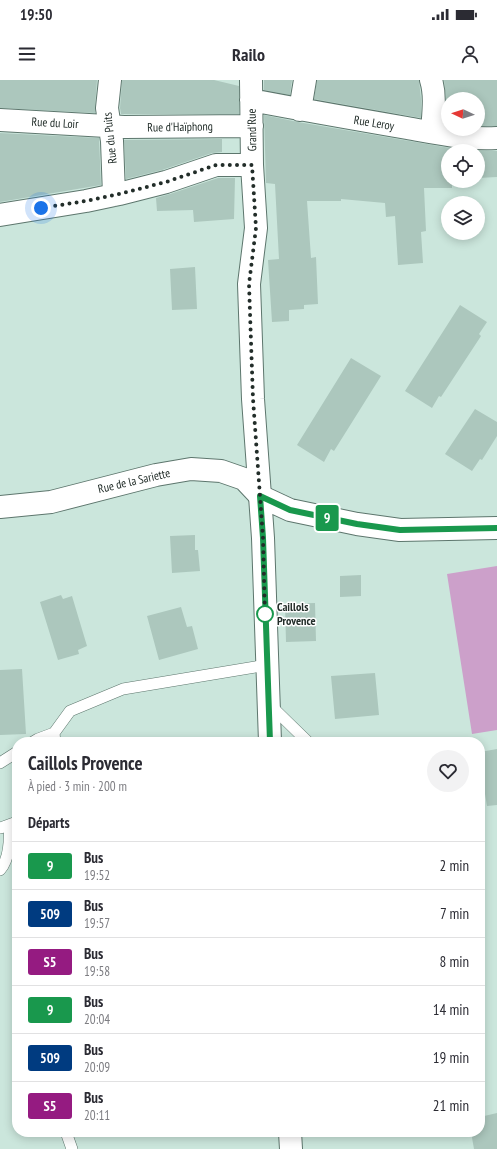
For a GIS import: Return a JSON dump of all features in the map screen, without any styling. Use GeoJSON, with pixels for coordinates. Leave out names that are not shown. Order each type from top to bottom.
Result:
{"type":"FeatureCollection","features":[{"type":"Feature","properties":{"kind":"street","name":"Rue du Puits"},"geometry":{"type":"LineString","coordinates":[[110,80],[107,108],[112,141],[114,195]]}},
{"type":"Feature","properties":{"kind":"street"},"geometry":{"type":"LineString","coordinates":[[300,110],[305,80]]}},
{"type":"Feature","properties":{"kind":"street"},"geometry":{"type":"LineString","coordinates":[[431,80],[433,86],[432,132]]}},
{"type":"Feature","properties":{"kind":"street","name":"Rue Leroy"},"geometry":{"type":"LineString","coordinates":[[251,90],[300,110],[480,139],[497,138]]}},
{"type":"Feature","properties":{"kind":"street","name":"Grand'Rue"},"geometry":{"type":"LineString","coordinates":[[251,90],[252,165],[256,228],[249,284],[253,399],[263,538],[270,737]]}},
{"type":"Feature","properties":{"kind":"street","name":"Rue du Loir"},"geometry":{"type":"LineString","coordinates":[[0,120],[109,126]]}},
{"type":"Feature","properties":{"kind":"street","name":"Rue d'Haïphong"},"geometry":{"type":"LineString","coordinates":[[109,126],[252,126]]}},
{"type":"Feature","properties":{"kind":"street"},"geometry":{"type":"LineString","coordinates":[[0,215],[114,195],[166,182],[216,165],[252,165]]}},
{"type":"Feature","properties":{"kind":"street","name":"Rue de la Sariette"},"geometry":{"type":"LineString","coordinates":[[0,507],[51,502],[156,475],[191,468],[221,471],[244,479],[260,496]]}},
{"type":"Feature","properties":{"kind":"street"},"geometry":{"type":"LineString","coordinates":[[260,496],[290,510],[357,524],[400,530],[497,528]]}},
{"type":"Feature","properties":{"kind":"street"},"geometry":{"type":"LineString","coordinates":[[290,1137],[291,1149]]}},
{"type":"Feature","properties":{"kind":"lane"},"geometry":{"type":"LineString","coordinates":[[55,737],[70,711],[123,689],[267,665]]}},
{"type":"Feature","properties":{"kind":"lane"},"geometry":{"type":"LineString","coordinates":[[269,704],[303,737]]}},
{"type":"Feature","properties":{"kind":"lane"},"geometry":{"type":"LineString","coordinates":[[0,763],[12,755]]}},
{"type":"Feature","properties":{"kind":"lane"},"geometry":{"type":"LineString","coordinates":[[0,870],[4,866],[8,853],[10,840],[9,825]]}},
{"type":"Feature","properties":{"kind":"lane"},"geometry":{"type":"LineString","coordinates":[[68,1137],[72,1149]]}},
{"type":"Feature","properties":{"kind":"shaded area"},"geometry":{"type":"Polygon","coordinates":[[[497,566],[497,730],[472,734],[447,574],[497,566]]]}},
{"type":"Feature","properties":{"kind":"building"},"geometry":{"type":"Polygon","coordinates":[[[0,80],[97,80],[95,113],[0,108],[0,80]]]}},
{"type":"Feature","properties":{"kind":"building"},"geometry":{"type":"Polygon","coordinates":[[[122,80],[214,80],[239,86],[239,114],[121,114],[122,80]]]}},
{"type":"Feature","properties":{"kind":"building"},"geometry":{"type":"Polygon","coordinates":[[[264,80],[292,80],[290,95],[264,90],[264,80]]]}},
{"type":"Feature","properties":{"kind":"building"},"geometry":{"type":"Polygon","coordinates":[[[317,80],[419,80],[421,118],[314,99],[317,80]]]}},
{"type":"Feature","properties":{"kind":"building"},"geometry":{"type":"Polygon","coordinates":[[[444,80],[497,80],[497,126],[485,126],[485,92],[445,92],[444,80]]]}},
{"type":"Feature","properties":{"kind":"building"},"geometry":{"type":"Polygon","coordinates":[[[264,115],[441,146],[441,188],[424,188],[426,231],[421,232],[423,263],[398,265],[395,216],[386,217],[385,203],[341,199],[341,201],[307,201],[311,258],[316,257],[318,304],[304,305],[304,309],[289,310],[289,321],[272,322],[268,260],[279,259],[275,184],[266,183],[264,115]]]}},
{"type":"Feature","properties":{"kind":"building"},"geometry":{"type":"Polygon","coordinates":[[[0,133],[99,138],[101,185],[0,202],[0,133]]]}},
{"type":"Feature","properties":{"kind":"building"},"geometry":{"type":"Polygon","coordinates":[[[222,139],[222,152],[212,153],[162,170],[126,179],[124,140],[222,139]]]}},
{"type":"Feature","properties":{"kind":"building"},"geometry":{"type":"Polygon","coordinates":[[[485,150],[497,151],[497,177],[485,178],[485,150]]]}},
{"type":"Feature","properties":{"kind":"building"},"geometry":{"type":"Polygon","coordinates":[[[218,178],[235,178],[234,219],[194,222],[193,210],[157,211],[156,198],[218,178]]]}},
{"type":"Feature","properties":{"kind":"building"},"geometry":{"type":"Polygon","coordinates":[[[195,267],[197,309],[172,310],[170,269],[195,267]]]}},
{"type":"Feature","properties":{"kind":"building"},"geometry":{"type":"Polygon","coordinates":[[[460,305],[487,322],[479,334],[481,336],[441,397],[439,396],[432,408],[405,391],[460,305]]]}},
{"type":"Feature","properties":{"kind":"building"},"geometry":{"type":"Polygon","coordinates":[[[351,358],[381,376],[334,451],[331,449],[324,462],[297,445],[351,358]]]}},
{"type":"Feature","properties":{"kind":"building"},"geometry":{"type":"Polygon","coordinates":[[[475,409],[497,422],[497,436],[482,460],[480,459],[472,471],[445,454],[475,409]]]}},
{"type":"Feature","properties":{"kind":"building"},"geometry":{"type":"Polygon","coordinates":[[[195,535],[195,550],[198,550],[200,571],[172,573],[170,536],[195,535]]]}},
{"type":"Feature","properties":{"kind":"building"},"geometry":{"type":"Polygon","coordinates":[[[361,575],[361,596],[340,597],[340,576],[361,575]]]}},
{"type":"Feature","properties":{"kind":"building"},"geometry":{"type":"Polygon","coordinates":[[[61,595],[63,599],[72,596],[87,646],[78,650],[79,654],[58,660],[40,602],[61,595]]]}},
{"type":"Feature","properties":{"kind":"building"},"geometry":{"type":"Polygon","coordinates":[[[315,603],[316,641],[286,642],[285,604],[315,603]]]}},
{"type":"Feature","properties":{"kind":"building"},"geometry":{"type":"Polygon","coordinates":[[[181,607],[187,627],[192,626],[198,649],[159,660],[147,616],[181,607]]]}},
{"type":"Feature","properties":{"kind":"building"},"geometry":{"type":"Polygon","coordinates":[[[22,669],[26,734],[0,735],[0,670],[22,669]]]}},
{"type":"Feature","properties":{"kind":"building"},"geometry":{"type":"Polygon","coordinates":[[[375,673],[379,715],[335,719],[331,676],[375,673]]]}},
{"type":"Feature","properties":{"kind":"building"},"geometry":{"type":"Polygon","coordinates":[[[497,749],[497,805],[487,806],[485,794],[485,751],[497,749]]]}},
{"type":"Feature","properties":{"kind":"building"},"geometry":{"type":"Polygon","coordinates":[[[497,1113],[497,1149],[474,1149],[472,1137],[485,1137],[485,1116],[497,1113]]]}},
{"type":"Feature","properties":{"kind":"bus line","name":"9"},"geometry":{"type":"LineString","coordinates":[[270,737],[263,538],[260,496],[290,510],[357,524],[400,530],[497,528]]}},
{"type":"Feature","properties":{"kind":"place","name":"Caillols Provence"},"geometry":{"type":"Point","coordinates":[265,614]}},
{"type":"Feature","properties":{"kind":"route"},"geometry":{"type":"LineString","coordinates":[[41,208],[119,194],[166,182],[216,165],[252,165],[256,228],[249,284],[253,399],[263,538],[265,618],[265,614]]}}]}
